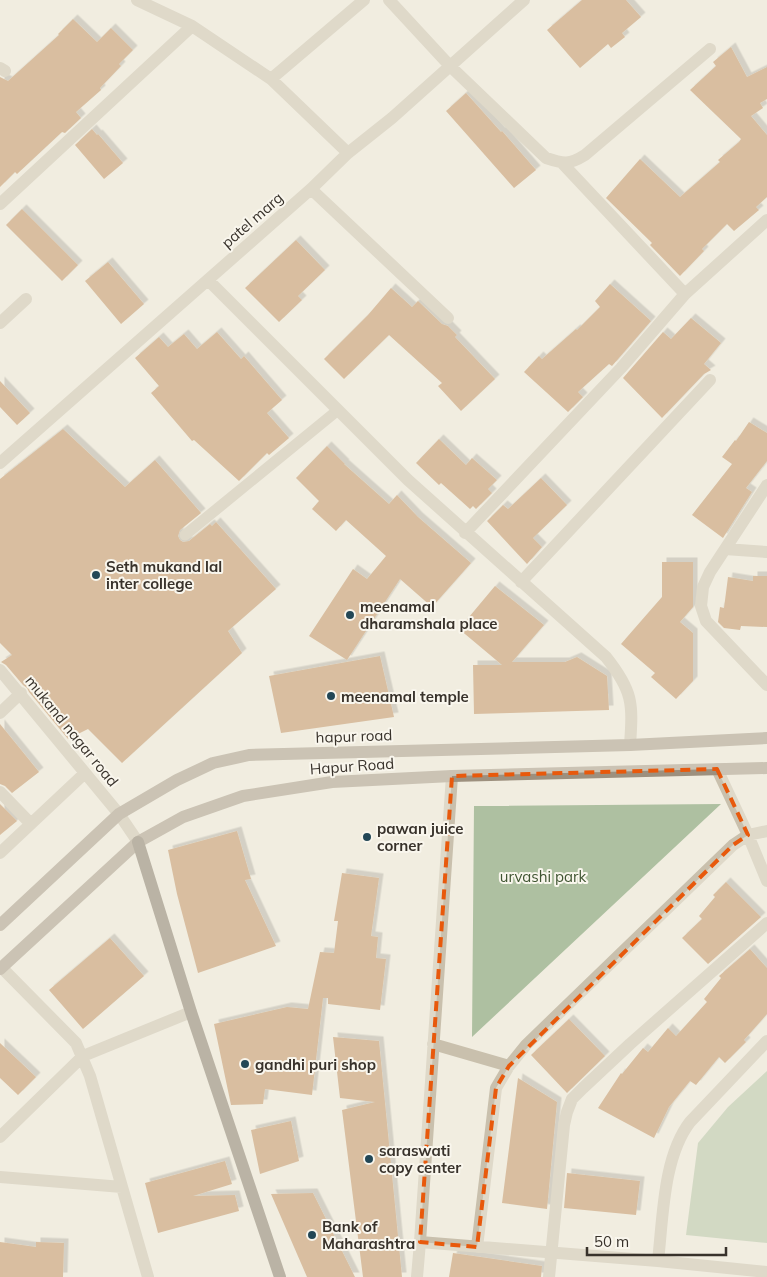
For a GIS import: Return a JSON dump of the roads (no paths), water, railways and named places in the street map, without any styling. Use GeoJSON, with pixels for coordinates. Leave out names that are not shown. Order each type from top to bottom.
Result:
{"type":"FeatureCollection","features":[{"type":"Feature","properties":{"kind":"main road","name":"hapur road"},"geometry":{"type":"LineString","coordinates":[[0,925],[119,814],[177,780],[213,764],[249,755],[630,745],[767,738]]}},
{"type":"Feature","properties":{"kind":"main road","name":"Hapur Road"},"geometry":{"type":"LineString","coordinates":[[1,968],[138,842],[184,817],[243,796],[332,782],[452,776],[767,768]]}},
{"type":"Feature","properties":{"kind":"main road"},"geometry":{"type":"LineString","coordinates":[[138,842],[191,1012],[280,1277]]}},
{"type":"Feature","properties":{"kind":"street"},"geometry":{"type":"LineString","coordinates":[[137,0],[192,26],[271,79],[348,153]]}},
{"type":"Feature","properties":{"kind":"street"},"geometry":{"type":"LineString","coordinates":[[271,79],[364,0]]}},
{"type":"Feature","properties":{"kind":"street"},"geometry":{"type":"LineString","coordinates":[[389,0],[450,66],[546,158],[563,164],[685,294]]}},
{"type":"Feature","properties":{"kind":"street","name":"patel marg"},"geometry":{"type":"LineString","coordinates":[[0,463],[311,189],[348,153],[392,118],[524,0]]}},
{"type":"Feature","properties":{"kind":"street"},"geometry":{"type":"LineString","coordinates":[[0,204],[192,26]]}},
{"type":"Feature","properties":{"kind":"street"},"geometry":{"type":"LineString","coordinates":[[563,164],[574,162],[585,156],[710,49]]}},
{"type":"Feature","properties":{"kind":"street"},"geometry":{"type":"LineString","coordinates":[[311,189],[448,318]]}},
{"type":"Feature","properties":{"kind":"street"},"geometry":{"type":"LineString","coordinates":[[465,532],[621,368],[685,294],[766,222]]}},
{"type":"Feature","properties":{"kind":"street"},"geometry":{"type":"LineString","coordinates":[[208,280],[408,480],[606,657],[620,675],[629,692],[632,711],[630,745]]}},
{"type":"Feature","properties":{"kind":"street"},"geometry":{"type":"LineString","coordinates":[[0,323],[26,299]]}},
{"type":"Feature","properties":{"kind":"street"},"geometry":{"type":"LineString","coordinates":[[521,582],[710,380]]}},
{"type":"Feature","properties":{"kind":"street"},"geometry":{"type":"LineString","coordinates":[[767,485],[710,572],[703,587],[700,606],[706,621],[767,685]]}},
{"type":"Feature","properties":{"kind":"street"},"geometry":{"type":"LineString","coordinates":[[725,549],[767,552]]}},
{"type":"Feature","properties":{"kind":"street","name":"mukand nagar road"},"geometry":{"type":"LineString","coordinates":[[0,670],[21,693],[119,814],[138,842]]}},
{"type":"Feature","properties":{"kind":"street"},"geometry":{"type":"LineString","coordinates":[[0,713],[21,693]]}},
{"type":"Feature","properties":{"kind":"street"},"geometry":{"type":"LineString","coordinates":[[717,769],[767,881]]}},
{"type":"Feature","properties":{"kind":"street"},"geometry":{"type":"LineString","coordinates":[[0,852],[86,773]]}},
{"type":"Feature","properties":{"kind":"street"},"geometry":{"type":"LineString","coordinates":[[417,1277],[452,776]]}},
{"type":"Feature","properties":{"kind":"street"},"geometry":{"type":"LineString","coordinates":[[0,792],[31,824]]}},
{"type":"Feature","properties":{"kind":"street"},"geometry":{"type":"LineString","coordinates":[[477,1247],[496,1088],[509,1066],[526,1045],[726,852],[748,835],[767,832]]}},
{"type":"Feature","properties":{"kind":"street"},"geometry":{"type":"LineString","coordinates":[[549,1277],[564,1125],[572,1099],[630,1044],[767,923]]}},
{"type":"Feature","properties":{"kind":"street"},"geometry":{"type":"LineString","coordinates":[[1,968],[76,1043],[83,1056],[148,1277]]}},
{"type":"Feature","properties":{"kind":"street"},"geometry":{"type":"LineString","coordinates":[[0,1137],[83,1056],[191,1012]]}},
{"type":"Feature","properties":{"kind":"street"},"geometry":{"type":"LineString","coordinates":[[658,1261],[669,1168],[682,1132],[767,1041]]}},
{"type":"Feature","properties":{"kind":"street"},"geometry":{"type":"LineString","coordinates":[[433,1044],[509,1066]]}},
{"type":"Feature","properties":{"kind":"street"},"geometry":{"type":"LineString","coordinates":[[0,1177],[122,1187]]}},
{"type":"Feature","properties":{"kind":"street"},"geometry":{"type":"LineString","coordinates":[[420,1242],[658,1261],[767,1272]]}},
{"type":"Feature","properties":{"kind":"lane"},"geometry":{"type":"LineString","coordinates":[[184,536],[338,410]]}},
{"type":"Feature","properties":{"kind":"place","name":"Seth mukand lal inter college"},"geometry":{"type":"Point","coordinates":[96,575]}},
{"type":"Feature","properties":{"kind":"place","name":"meenamal dharamshala place"},"geometry":{"type":"Point","coordinates":[350,615]}},
{"type":"Feature","properties":{"kind":"place","name":"meenamal temple"},"geometry":{"type":"Point","coordinates":[331,696]}},
{"type":"Feature","properties":{"kind":"place","name":"pawan juice corner"},"geometry":{"type":"Point","coordinates":[367,837]}},
{"type":"Feature","properties":{"kind":"place","name":"gandhi puri shop"},"geometry":{"type":"Point","coordinates":[245,1064]}},
{"type":"Feature","properties":{"kind":"place","name":"saraswati copy center"},"geometry":{"type":"Point","coordinates":[369,1159]}},
{"type":"Feature","properties":{"kind":"place","name":"Bank of Maharashtra"},"geometry":{"type":"Point","coordinates":[312,1235]}},
{"type":"Feature","properties":{"kind":"park label","name":"urvashi park"},"geometry":{"type":"Point","coordinates":[543,876]}}]}
